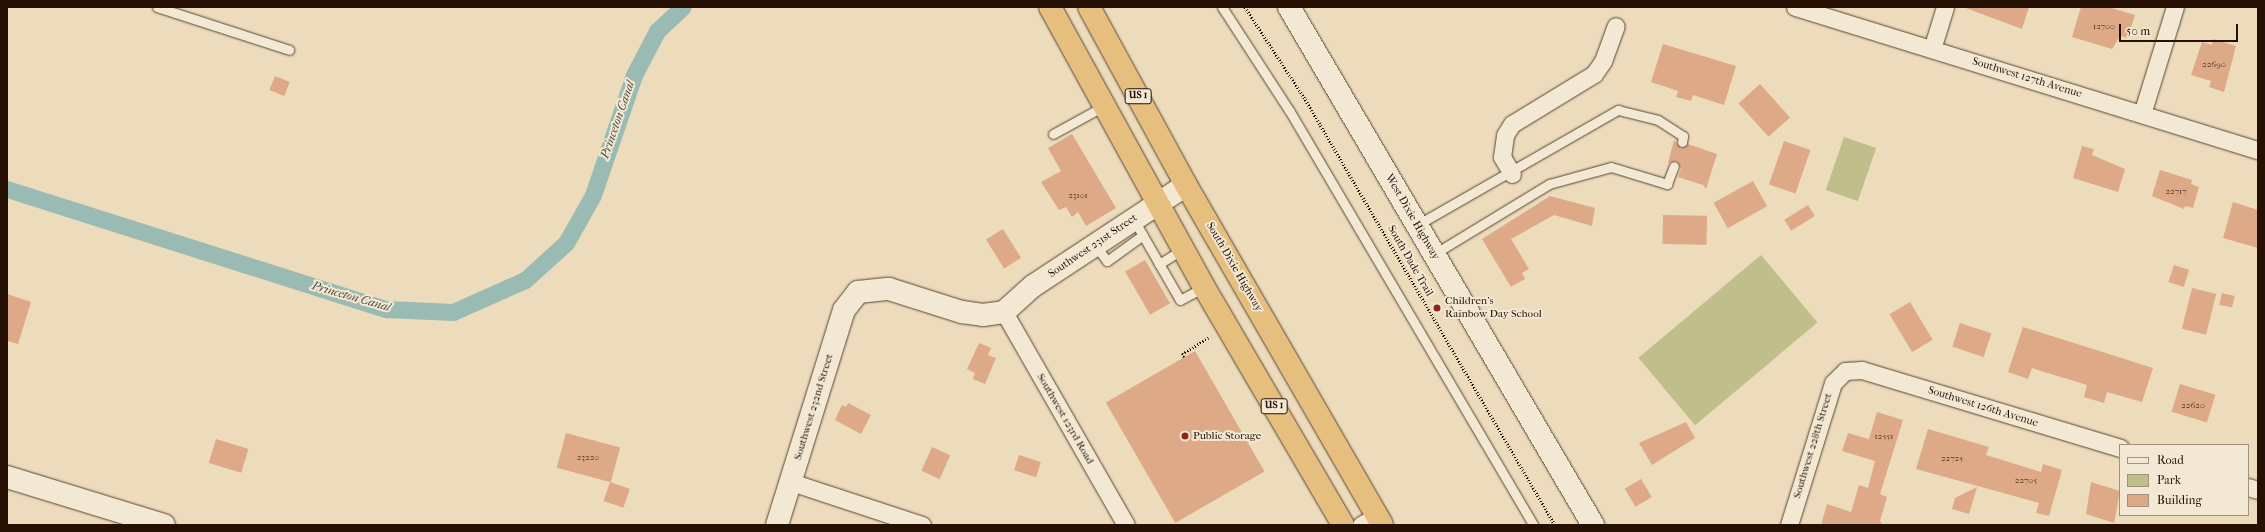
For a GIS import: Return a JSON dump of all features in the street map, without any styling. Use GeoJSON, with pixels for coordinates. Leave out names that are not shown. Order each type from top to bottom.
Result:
{"type":"FeatureCollection","features":[{"type":"Feature","properties":{"kind":"highway","name":"US 1"},"geometry":{"type":"LineString","coordinates":[[1050,7],[1157,204],[1343,525]]}},
{"type":"Feature","properties":{"kind":"highway","name":"South Dixie Highway"},"geometry":{"type":"LineString","coordinates":[[1089,7],[1186,185],[1374,522]]}},
{"type":"Feature","properties":{"kind":"street","name":"West Dixie Highway"},"geometry":{"type":"LineString","coordinates":[[1289,7],[1593,525]]}},
{"type":"Feature","properties":{"kind":"street","name":"Southwest 127th Avenue"},"geometry":{"type":"LineString","coordinates":[[1795,7],[2258,150]]}},
{"type":"Feature","properties":{"kind":"street"},"geometry":{"type":"LineString","coordinates":[[1932,49],[1945,7]]}},
{"type":"Feature","properties":{"kind":"street"},"geometry":{"type":"LineString","coordinates":[[2142,114],[2175,7]]}},
{"type":"Feature","properties":{"kind":"street"},"geometry":{"type":"LineString","coordinates":[[1512,174],[1502,157],[1505,135],[1512,124],[1589,78],[1603,61],[1616,26]]}},
{"type":"Feature","properties":{"kind":"street","name":"Southwest 231st Street"},"geometry":{"type":"LineString","coordinates":[[1004,312],[1033,286],[1095,245],[1139,227],[1157,204],[1186,185]]}},
{"type":"Feature","properties":{"kind":"street","name":"Southwest 232nd Street"},"geometry":{"type":"LineString","coordinates":[[777,525],[844,310],[858,292],[889,289],[974,314],[1004,312]]}},
{"type":"Feature","properties":{"kind":"street","name":"Southwest 123rd Road"},"geometry":{"type":"LineString","coordinates":[[1004,312],[1126,525]]}},
{"type":"Feature","properties":{"kind":"street","name":"Southwest 126th Avenue"},"geometry":{"type":"LineString","coordinates":[[1845,371],[1862,370],[2119,448]]}},
{"type":"Feature","properties":{"kind":"street","name":"Southwest 228th Street"},"geometry":{"type":"LineString","coordinates":[[1789,525],[1833,383],[1845,371]]}},
{"type":"Feature","properties":{"kind":"street"},"geometry":{"type":"LineString","coordinates":[[7,477],[164,525]]}},
{"type":"Feature","properties":{"kind":"street"},"geometry":{"type":"LineString","coordinates":[[791,482],[922,525]]}},
{"type":"Feature","properties":{"kind":"lane"},"geometry":{"type":"LineString","coordinates":[[157,7],[289,50]]}},
{"type":"Feature","properties":{"kind":"lane"},"geometry":{"type":"LineString","coordinates":[[1222,7],[1289,110],[1533,525]]}},
{"type":"Feature","properties":{"kind":"lane"},"geometry":{"type":"LineString","coordinates":[[1053,134],[1104,106]]}},
{"type":"Feature","properties":{"kind":"lane"},"geometry":{"type":"LineString","coordinates":[[1417,226],[1512,174],[1618,110],[1658,120],[1683,136],[1682,142]]}},
{"type":"Feature","properties":{"kind":"lane"},"geometry":{"type":"LineString","coordinates":[[1434,254],[1549,184],[1611,167],[1667,184],[1674,166]]}},
{"type":"Feature","properties":{"kind":"lane"},"geometry":{"type":"LineString","coordinates":[[1139,227],[1180,300],[1204,287]]}},
{"type":"Feature","properties":{"kind":"lane"},"geometry":{"type":"LineString","coordinates":[[1159,264],[1183,249]]}},
{"type":"Feature","properties":{"kind":"path","name":"South Dade Trail"},"geometry":{"type":"LineString","coordinates":[[1245,7],[1304,97],[1556,525]]}},
{"type":"Feature","properties":{"kind":"path"},"geometry":{"type":"LineString","coordinates":[[1184,357],[1182,354],[1208,338]]}},
{"type":"Feature","properties":{"kind":"green space"},"geometry":{"type":"Polygon","coordinates":[[[1844,137],[1876,148],[1858,201],[1826,190],[1844,137]]]}},
{"type":"Feature","properties":{"kind":"green space"},"geometry":{"type":"Polygon","coordinates":[[[1761,255],[1818,322],[1695,425],[1638,358],[1761,255]]]}},
{"type":"Feature","properties":{"kind":"building"},"geometry":{"type":"Polygon","coordinates":[[[1963,7],[2029,7],[2022,29],[1963,7]]]}},
{"type":"Feature","properties":{"kind":"building"},"geometry":{"type":"Polygon","coordinates":[[[2081,7],[2108,7],[2135,15],[2128,38],[2120,36],[2112,49],[2072,37],[2081,7]]]}},
{"type":"Feature","properties":{"kind":"building"},"geometry":{"type":"Polygon","coordinates":[[[2213,39],[2236,46],[2224,92],[2209,87],[2211,81],[2191,75],[2202,42],[2212,45],[2213,39]]]}},
{"type":"Feature","properties":{"kind":"building"},"geometry":{"type":"Polygon","coordinates":[[[1663,44],[1736,66],[1724,105],[1693,95],[1691,101],[1676,97],[1678,91],[1651,82],[1663,44]]]}},
{"type":"Feature","properties":{"kind":"building"},"geometry":{"type":"Polygon","coordinates":[[[275,76],[290,82],[284,96],[269,90],[275,76]]]}},
{"type":"Feature","properties":{"kind":"building"},"geometry":{"type":"Polygon","coordinates":[[[1760,84],[1790,117],[1769,137],[1738,103],[1760,84]]]}},
{"type":"Feature","properties":{"kind":"building"},"geometry":{"type":"Polygon","coordinates":[[[1072,134],[1116,208],[1086,226],[1078,212],[1072,217],[1066,207],[1059,210],[1041,182],[1061,171],[1048,148],[1072,134]]]}},
{"type":"Feature","properties":{"kind":"building"},"geometry":{"type":"Polygon","coordinates":[[[1674,140],[1681,148],[1688,144],[1717,154],[1706,189],[1703,185],[1678,177],[1681,169],[1677,161],[1668,163],[1674,140]]]}},
{"type":"Feature","properties":{"kind":"building"},"geometry":{"type":"Polygon","coordinates":[[[1784,141],[1810,150],[1795,194],[1769,184],[1784,141]]]}},
{"type":"Feature","properties":{"kind":"building"},"geometry":{"type":"Polygon","coordinates":[[[2082,146],[2094,149],[2092,155],[2125,169],[2118,192],[2073,178],[2082,146]]]}},
{"type":"Feature","properties":{"kind":"building"},"geometry":{"type":"Polygon","coordinates":[[[2160,170],[2192,180],[2191,184],[2199,187],[2193,208],[2185,206],[2184,209],[2152,196],[2160,170]]]}},
{"type":"Feature","properties":{"kind":"building"},"geometry":{"type":"Polygon","coordinates":[[[1753,181],[1767,206],[1728,228],[1714,203],[1753,181]]]}},
{"type":"Feature","properties":{"kind":"building"},"geometry":{"type":"Polygon","coordinates":[[[1550,196],[1595,208],[1592,226],[1554,215],[1511,239],[1529,269],[1522,273],[1525,279],[1511,287],[1482,239],[1550,196]]]}},
{"type":"Feature","properties":{"kind":"building"},"geometry":{"type":"Polygon","coordinates":[[[2233,202],[2258,210],[2258,248],[2223,238],[2233,202]]]}},
{"type":"Feature","properties":{"kind":"building"},"geometry":{"type":"Polygon","coordinates":[[[1808,205],[1815,216],[1791,231],[1784,220],[1808,205]]]}},
{"type":"Feature","properties":{"kind":"building"},"geometry":{"type":"Polygon","coordinates":[[[1663,215],[1707,216],[1706,245],[1662,244],[1663,215]]]}},
{"type":"Feature","properties":{"kind":"building"},"geometry":{"type":"Polygon","coordinates":[[[1003,229],[1021,258],[1004,268],[986,240],[1003,229]]]}},
{"type":"Feature","properties":{"kind":"building"},"geometry":{"type":"Polygon","coordinates":[[[1145,260],[1170,303],[1150,315],[1125,272],[1145,260]]]}},
{"type":"Feature","properties":{"kind":"building"},"geometry":{"type":"Polygon","coordinates":[[[2174,265],[2189,270],[2184,287],[2168,282],[2174,265]]]}},
{"type":"Feature","properties":{"kind":"building"},"geometry":{"type":"Polygon","coordinates":[[[2192,288],[2216,294],[2206,335],[2182,329],[2192,288]]]}},
{"type":"Feature","properties":{"kind":"building"},"geometry":{"type":"Polygon","coordinates":[[[2222,293],[2235,296],[2232,308],[2219,305],[2222,293]]]}},
{"type":"Feature","properties":{"kind":"building"},"geometry":{"type":"Polygon","coordinates":[[[7,294],[31,302],[18,344],[7,341],[7,294]]]}},
{"type":"Feature","properties":{"kind":"building"},"geometry":{"type":"Polygon","coordinates":[[[1910,302],[1933,340],[1912,352],[1889,314],[1910,302]]]}},
{"type":"Feature","properties":{"kind":"building"},"geometry":{"type":"Polygon","coordinates":[[[1960,323],[1991,333],[1984,357],[1952,347],[1960,323]]]}},
{"type":"Feature","properties":{"kind":"building"},"geometry":{"type":"Polygon","coordinates":[[[2023,327],[2153,368],[2142,402],[2107,392],[2104,403],[2084,397],[2087,385],[2032,368],[2028,379],[2008,372],[2023,327]]]}},
{"type":"Feature","properties":{"kind":"building"},"geometry":{"type":"Polygon","coordinates":[[[979,343],[991,348],[988,355],[996,358],[985,384],[973,379],[975,373],[967,369],[979,343]]]}},
{"type":"Feature","properties":{"kind":"building","name":"Public Storage"},"geometry":{"type":"Polygon","coordinates":[[[1195,351],[1264,471],[1175,523],[1106,402],[1195,351]]]}},
{"type":"Feature","properties":{"kind":"building"},"geometry":{"type":"Polygon","coordinates":[[[2180,384],[2215,395],[2207,423],[2172,412],[2180,384]]]}},
{"type":"Feature","properties":{"kind":"building"},"geometry":{"type":"Polygon","coordinates":[[[848,403],[871,415],[861,434],[835,420],[842,405],[846,407],[848,403]]]}},
{"type":"Feature","properties":{"kind":"building"},"geometry":{"type":"Polygon","coordinates":[[[1877,412],[1903,420],[1880,494],[1887,497],[1880,521],[1883,525],[1821,525],[1827,504],[1851,512],[1859,485],[1868,488],[1875,461],[1842,451],[1848,433],[1869,439],[1877,412]]]}},
{"type":"Feature","properties":{"kind":"building"},"geometry":{"type":"Polygon","coordinates":[[[1686,422],[1695,438],[1652,465],[1639,443],[1686,422]]]}},
{"type":"Feature","properties":{"kind":"building"},"geometry":{"type":"Polygon","coordinates":[[[1928,429],[1989,447],[1986,455],[2041,472],[2043,464],[2062,470],[2049,516],[2036,513],[2039,503],[1916,469],[1928,429]]]}},
{"type":"Feature","properties":{"kind":"building"},"geometry":{"type":"Polygon","coordinates":[[[566,433],[620,447],[611,482],[557,468],[566,433]]]}},
{"type":"Feature","properties":{"kind":"building"},"geometry":{"type":"Polygon","coordinates":[[[216,439],[249,449],[241,473],[209,463],[216,439]]]}},
{"type":"Feature","properties":{"kind":"building"},"geometry":{"type":"Polygon","coordinates":[[[932,447],[950,455],[940,479],[921,471],[932,447]]]}},
{"type":"Feature","properties":{"kind":"building"},"geometry":{"type":"Polygon","coordinates":[[[1019,455],[1041,462],[1036,477],[1014,470],[1019,455]]]}},
{"type":"Feature","properties":{"kind":"building"},"geometry":{"type":"Polygon","coordinates":[[[1641,479],[1652,497],[1636,507],[1625,489],[1641,479]]]}},
{"type":"Feature","properties":{"kind":"building"},"geometry":{"type":"Polygon","coordinates":[[[610,482],[630,489],[623,508],[603,501],[610,482]]]}},
{"type":"Feature","properties":{"kind":"building"},"geometry":{"type":"Polygon","coordinates":[[[2091,482],[2119,491],[2114,523],[2086,514],[2091,482]]]}},
{"type":"Feature","properties":{"kind":"building"},"geometry":{"type":"Polygon","coordinates":[[[1977,487],[1969,514],[1952,509],[1955,498],[1977,487]]]}},
{"type":"Feature","properties":{"kind":"waterway","name":"Princeton Canal"},"geometry":{"type":"LineString","coordinates":[[7,189],[386,309],[453,312],[525,280],[566,243],[593,195],[634,75],[657,31],[683,7]]}},
{"type":"Feature","properties":{"kind":"place","name":"Children's Rainbow Day School"},"geometry":{"type":"Point","coordinates":[1437,308]}},
{"type":"Feature","properties":{"kind":"place","name":"Public Storage"},"geometry":{"type":"Point","coordinates":[1185,436]}}]}
